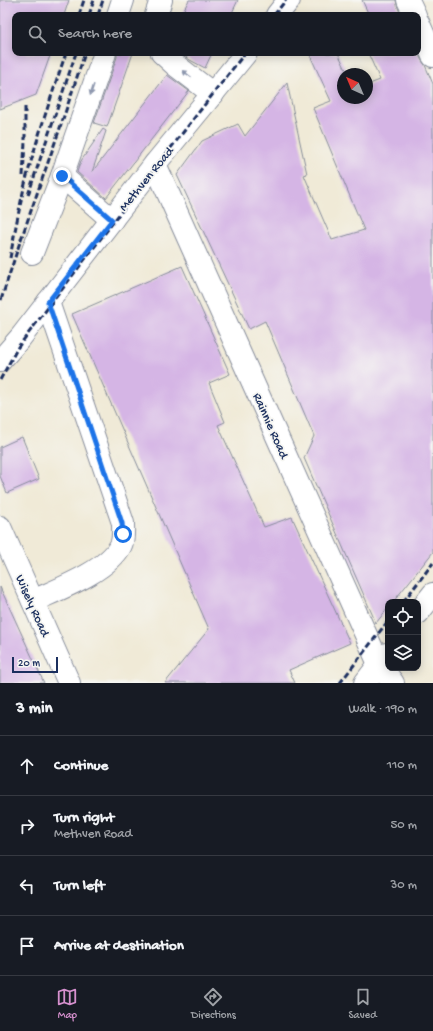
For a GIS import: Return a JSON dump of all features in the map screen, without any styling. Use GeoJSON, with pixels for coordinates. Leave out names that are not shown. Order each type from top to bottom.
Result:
{"type":"FeatureCollection","features":[{"type":"Feature","properties":{"kind":"street"},"geometry":{"type":"LineString","coordinates":[[157,12],[161,0]]}},
{"type":"Feature","properties":{"kind":"street"},"geometry":{"type":"LineString","coordinates":[[279,12],[289,0]]}},
{"type":"Feature","properties":{"kind":"street"},"geometry":{"type":"LineString","coordinates":[[408,0],[414,12]]}},
{"type":"Feature","properties":{"kind":"street"},"geometry":{"type":"LineString","coordinates":[[421,29],[433,56]]}},
{"type":"Feature","properties":{"kind":"street"},"geometry":{"type":"LineString","coordinates":[[32,253],[62,176],[104,56]]}},
{"type":"Feature","properties":{"kind":"street"},"geometry":{"type":"LineString","coordinates":[[165,56],[213,94]]}},
{"type":"Feature","properties":{"kind":"street","name":"Methven Road"},"geometry":{"type":"LineString","coordinates":[[0,361],[21,337],[155,164],[244,56]]}},
{"type":"Feature","properties":{"kind":"street","name":"Rainnie Road"},"geometry":{"type":"LineString","coordinates":[[155,164],[384,659],[393,683]]}},
{"type":"Feature","properties":{"kind":"street"},"geometry":{"type":"LineString","coordinates":[[62,176],[112,220]]}},
{"type":"Feature","properties":{"kind":"street"},"geometry":{"type":"LineString","coordinates":[[33,601],[90,574],[101,567],[113,556],[121,544],[123,534],[122,523],[48,302]]}},
{"type":"Feature","properties":{"kind":"street","name":"Wisely Road"},"geometry":{"type":"LineString","coordinates":[[0,527],[69,683]]}},
{"type":"Feature","properties":{"kind":"street"},"geometry":{"type":"LineString","coordinates":[[421,609],[433,594]]}},
{"type":"Feature","properties":{"kind":"street"},"geometry":{"type":"LineString","coordinates":[[364,683],[384,659]]}},
{"type":"Feature","properties":{"kind":"building"},"geometry":{"type":"Polygon","coordinates":[[[0,0],[69,0],[65,12],[12,12],[12,56],[50,56],[36,95],[0,109],[0,0]]]}},
{"type":"Feature","properties":{"kind":"building"},"geometry":{"type":"Polygon","coordinates":[[[189,0],[238,0],[232,12],[183,12],[189,0]]]}},
{"type":"Feature","properties":{"kind":"building"},"geometry":{"type":"Polygon","coordinates":[[[362,0],[396,0],[400,12],[368,12],[362,0]]]}},
{"type":"Feature","properties":{"kind":"building"},"geometry":{"type":"Polygon","coordinates":[[[132,56],[107,127],[94,123],[117,57],[132,56]]]}},
{"type":"Feature","properties":{"kind":"building"},"geometry":{"type":"Polygon","coordinates":[[[184,56],[211,56],[205,68],[184,56]]]}},
{"type":"Feature","properties":{"kind":"building"},"geometry":{"type":"Polygon","coordinates":[[[310,56],[339,56],[345,68],[337,68],[337,104],[373,104],[373,83],[380,80],[369,56],[420,56],[433,84],[433,552],[395,599],[385,599],[385,612],[376,623],[304,458],[314,436],[265,321],[249,329],[177,175],[202,141],[238,124],[245,136],[287,83],[307,174],[304,175],[332,240],[364,230],[313,108],[331,101],[310,56]]]}},
{"type":"Feature","properties":{"kind":"building"},"geometry":{"type":"Polygon","coordinates":[[[167,75],[189,91],[106,198],[77,172],[81,161],[103,129],[106,131],[92,172],[167,75]]]}},
{"type":"Feature","properties":{"kind":"building"},"geometry":{"type":"Polygon","coordinates":[[[182,266],[230,374],[209,383],[225,422],[218,425],[264,527],[292,517],[350,643],[289,670],[295,683],[165,683],[209,629],[72,314],[182,266]]]}},
{"type":"Feature","properties":{"kind":"building"},"geometry":{"type":"Polygon","coordinates":[[[22,437],[39,479],[7,493],[0,476],[0,447],[22,437]]]}},
{"type":"Feature","properties":{"kind":"building"},"geometry":{"type":"Polygon","coordinates":[[[0,587],[44,683],[0,683],[0,587]]]}},
{"type":"Feature","properties":{"kind":"railway"},"geometry":{"type":"LineString","coordinates":[[80,12],[84,0]]}},
{"type":"Feature","properties":{"kind":"railway"},"geometry":{"type":"LineString","coordinates":[[90,12],[94,0]]}},
{"type":"Feature","properties":{"kind":"railway"},"geometry":{"type":"LineString","coordinates":[[99,12],[103,0]]}},
{"type":"Feature","properties":{"kind":"railway"},"geometry":{"type":"LineString","coordinates":[[276,12],[286,0]]}},
{"type":"Feature","properties":{"kind":"railway"},"geometry":{"type":"LineString","coordinates":[[10,258],[27,176],[40,130],[65,56]]}},
{"type":"Feature","properties":{"kind":"railway"},"geometry":{"type":"LineString","coordinates":[[28,195],[75,56]]}},
{"type":"Feature","properties":{"kind":"railway"},"geometry":{"type":"LineString","coordinates":[[1,300],[84,56]]}},
{"type":"Feature","properties":{"kind":"railway"},"geometry":{"type":"LineString","coordinates":[[0,380],[18,347],[243,56]]}},
{"type":"Feature","properties":{"kind":"railway"},"geometry":{"type":"LineString","coordinates":[[23,176],[25,104]]}},
{"type":"Feature","properties":{"kind":"railway"},"geometry":{"type":"LineString","coordinates":[[405,599],[433,563]]}},
{"type":"Feature","properties":{"kind":"railway"},"geometry":{"type":"LineString","coordinates":[[340,683],[385,625]]}},
{"type":"Feature","properties":{"kind":"route"},"geometry":{"type":"LineString","coordinates":[[62,176],[112,220],[48,302],[122,523],[123,534]]}}]}
